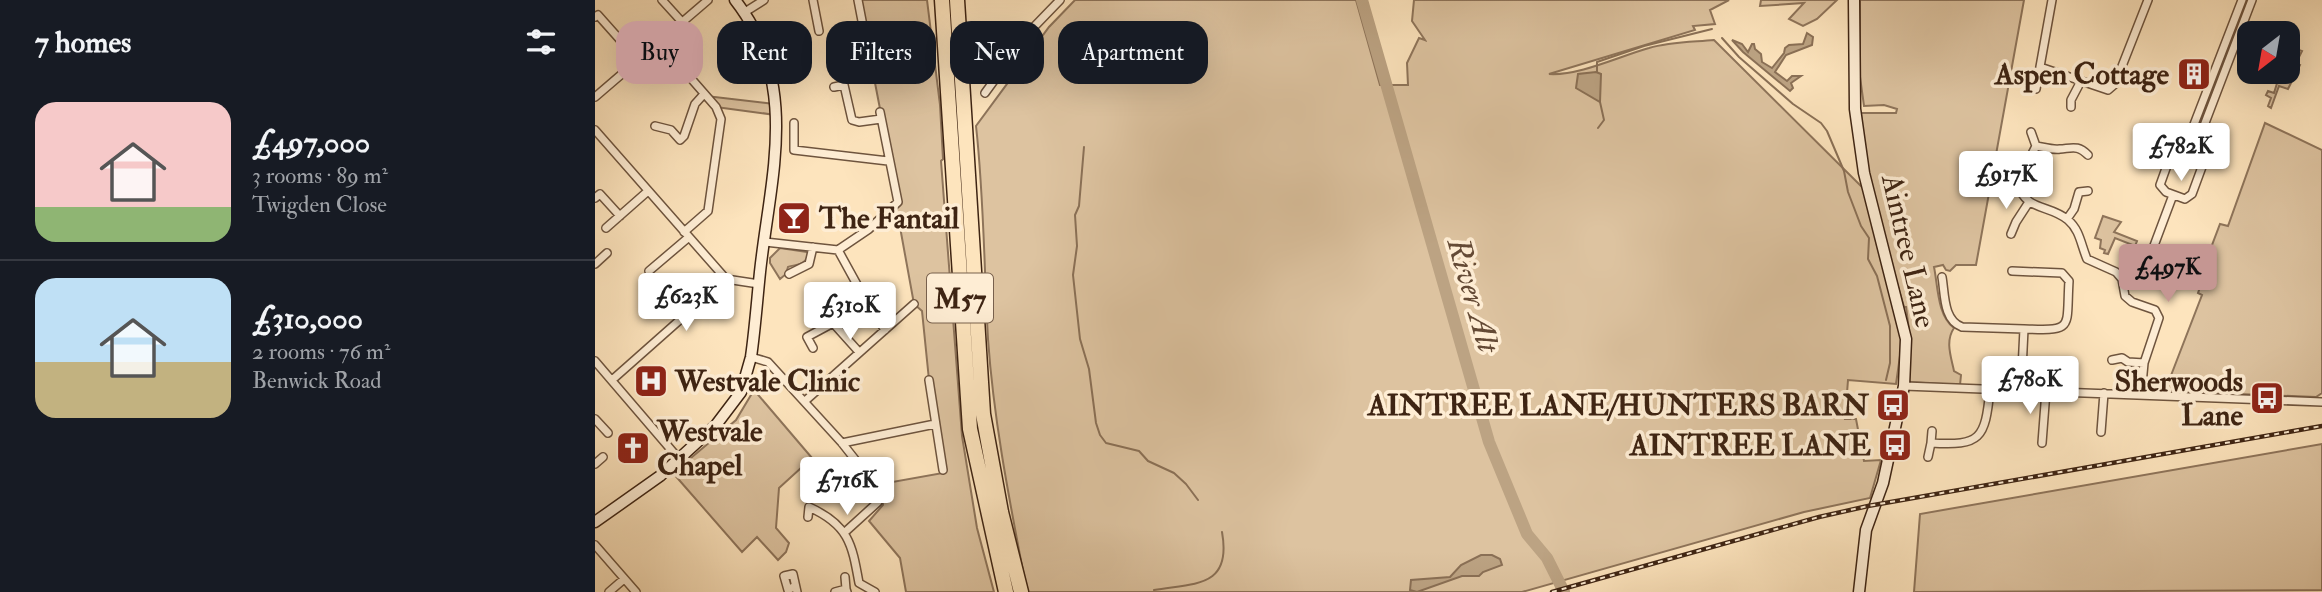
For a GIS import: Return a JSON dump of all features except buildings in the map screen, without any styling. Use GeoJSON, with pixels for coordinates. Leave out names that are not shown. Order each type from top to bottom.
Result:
{"type":"FeatureCollection","features":[{"type":"Feature","properties":{"kind":"highway","name":"M57"},"geometry":{"type":"LineString","coordinates":[[940,0],[946,39],[963,350],[970,429],[1006,592]]}},
{"type":"Feature","properties":{"kind":"highway","name":"M57"},"geometry":{"type":"LineString","coordinates":[[958,0],[983,414],[1001,512],[1021,592]]}},
{"type":"Feature","properties":{"kind":"main road"},"geometry":{"type":"LineString","coordinates":[[595,522],[647,486],[727,414],[741,392],[751,357],[777,148],[776,115],[771,75],[762,46],[735,0]]}},
{"type":"Feature","properties":{"kind":"main road","name":"Aintree Lane"},"geometry":{"type":"LineString","coordinates":[[1854,0],[1856,109],[1864,173],[1906,339],[1904,386],[1883,483],[1866,530],[1859,592]]}},
{"type":"Feature","properties":{"kind":"street"},"geometry":{"type":"LineString","coordinates":[[662,0],[681,21]]}},
{"type":"Feature","properties":{"kind":"street"},"geometry":{"type":"LineString","coordinates":[[683,21],[708,0]]}},
{"type":"Feature","properties":{"kind":"street"},"geometry":{"type":"LineString","coordinates":[[744,12],[764,0]]}},
{"type":"Feature","properties":{"kind":"street"},"geometry":{"type":"LineString","coordinates":[[813,0],[819,30]]}},
{"type":"Feature","properties":{"kind":"street"},"geometry":{"type":"LineString","coordinates":[[858,0],[862,21]]}},
{"type":"Feature","properties":{"kind":"street"},"geometry":{"type":"LineString","coordinates":[[985,93],[1031,30],[1059,0]]}},
{"type":"Feature","properties":{"kind":"street"},"geometry":{"type":"LineString","coordinates":[[2036,89],[2052,0]]}},
{"type":"Feature","properties":{"kind":"street"},"geometry":{"type":"LineString","coordinates":[[2040,67],[2108,90],[2115,84],[2148,0]]}},
{"type":"Feature","properties":{"kind":"street"},"geometry":{"type":"LineString","coordinates":[[2188,141],[2242,1],[2251,3],[2244,21]]}},
{"type":"Feature","properties":{"kind":"street"},"geometry":{"type":"LineString","coordinates":[[595,17],[598,15],[616,35]]}},
{"type":"Feature","properties":{"kind":"street"},"geometry":{"type":"LineString","coordinates":[[2232,28],[2237,30]]}},
{"type":"Feature","properties":{"kind":"street"},"geometry":{"type":"LineString","coordinates":[[2197,144],[2237,40]]}},
{"type":"Feature","properties":{"kind":"street"},"geometry":{"type":"LineString","coordinates":[[2225,45],[2234,48]]}},
{"type":"Feature","properties":{"kind":"street"},"geometry":{"type":"LineString","coordinates":[[2215,70],[2224,74]]}},
{"type":"Feature","properties":{"kind":"street"},"geometry":{"type":"LineString","coordinates":[[595,97],[616,79]]}},
{"type":"Feature","properties":{"kind":"street"},"geometry":{"type":"LineString","coordinates":[[2071,107],[2071,100],[2081,81]]}},
{"type":"Feature","properties":{"kind":"street"},"geometry":{"type":"LineString","coordinates":[[649,271],[708,211],[721,119],[716,107],[695,84]]}},
{"type":"Feature","properties":{"kind":"street"},"geometry":{"type":"LineString","coordinates":[[765,242],[838,250],[869,229],[898,202],[881,115],[859,122],[852,120],[844,85],[834,87]]}},
{"type":"Feature","properties":{"kind":"street"},"geometry":{"type":"LineString","coordinates":[[655,126],[671,130],[680,140],[684,136],[695,104],[704,94]]}},
{"type":"Feature","properties":{"kind":"street"},"geometry":{"type":"LineString","coordinates":[[2205,97],[2214,100]]}},
{"type":"Feature","properties":{"kind":"street"},"geometry":{"type":"LineString","coordinates":[[794,123],[794,150],[888,160]]}},
{"type":"Feature","properties":{"kind":"street"},"geometry":{"type":"LineString","coordinates":[[595,130],[726,279],[759,284]]}},
{"type":"Feature","properties":{"kind":"street"},"geometry":{"type":"LineString","coordinates":[[2031,132],[2036,146],[2017,183],[2021,194],[2029,202],[2067,219],[2078,232],[2087,259],[2116,272],[2122,279],[2125,296],[2132,302],[2155,310],[2159,318],[2144,363],[2141,395]]}},
{"type":"Feature","properties":{"kind":"street"},"geometry":{"type":"LineString","coordinates":[[2188,141],[2203,147],[2206,156],[2192,194],[2185,199],[2163,191],[2160,182],[2176,142],[2188,141]]}},
{"type":"Feature","properties":{"kind":"street"},"geometry":{"type":"LineString","coordinates":[[2036,146],[2059,149],[2072,146],[2082,149],[2088,155]]}},
{"type":"Feature","properties":{"kind":"street"},"geometry":{"type":"LineString","coordinates":[[606,228],[648,191]]}},
{"type":"Feature","properties":{"kind":"street"},"geometry":{"type":"LineString","coordinates":[[2067,219],[2074,209],[2079,192],[2088,191]]}},
{"type":"Feature","properties":{"kind":"street"},"geometry":{"type":"LineString","coordinates":[[595,198],[600,194],[620,216]]}},
{"type":"Feature","properties":{"kind":"street"},"geometry":{"type":"LineString","coordinates":[[2143,275],[2173,195]]}},
{"type":"Feature","properties":{"kind":"street"},"geometry":{"type":"LineString","coordinates":[[2011,234],[2029,202]]}},
{"type":"Feature","properties":{"kind":"street"},"geometry":{"type":"LineString","coordinates":[[789,274],[809,264],[813,247]]}},
{"type":"Feature","properties":{"kind":"street"},"geometry":{"type":"LineString","coordinates":[[838,250],[885,330]]}},
{"type":"Feature","properties":{"kind":"street"},"geometry":{"type":"LineString","coordinates":[[595,264],[607,253]]}},
{"type":"Feature","properties":{"kind":"street"},"geometry":{"type":"LineString","coordinates":[[1942,277],[1948,314],[1955,324],[1962,327],[2063,328],[2069,281],[2066,275],[2012,271]]}},
{"type":"Feature","properties":{"kind":"street"},"geometry":{"type":"LineString","coordinates":[[612,380],[726,279]]}},
{"type":"Feature","properties":{"kind":"street"},"geometry":{"type":"LineString","coordinates":[[805,401],[914,304]]}},
{"type":"Feature","properties":{"kind":"street"},"geometry":{"type":"LineString","coordinates":[[813,348],[807,337],[833,323],[859,352]]}},
{"type":"Feature","properties":{"kind":"street"},"geometry":{"type":"LineString","coordinates":[[2021,390],[2024,329]]}},
{"type":"Feature","properties":{"kind":"street"},"geometry":{"type":"LineString","coordinates":[[751,357],[768,362],[842,443],[876,486],[878,502],[844,533]]}},
{"type":"Feature","properties":{"kind":"street"},"geometry":{"type":"LineString","coordinates":[[2112,360],[2122,358],[2128,362],[2144,363]]}},
{"type":"Feature","properties":{"kind":"street"},"geometry":{"type":"LineString","coordinates":[[595,361],[679,459]]}},
{"type":"Feature","properties":{"kind":"street"},"geometry":{"type":"LineString","coordinates":[[929,380],[943,470]]}},
{"type":"Feature","properties":{"kind":"street"},"geometry":{"type":"LineString","coordinates":[[1904,386],[2322,402]]}},
{"type":"Feature","properties":{"kind":"street"},"geometry":{"type":"LineString","coordinates":[[1931,443],[1968,442],[1982,434],[1987,419],[1990,390]]}},
{"type":"Feature","properties":{"kind":"street"},"geometry":{"type":"LineString","coordinates":[[2042,443],[2046,391]]}},
{"type":"Feature","properties":{"kind":"street"},"geometry":{"type":"LineString","coordinates":[[2101,432],[2104,393]]}},
{"type":"Feature","properties":{"kind":"street"},"geometry":{"type":"LineString","coordinates":[[596,421],[608,433]]}},
{"type":"Feature","properties":{"kind":"street"},"geometry":{"type":"LineString","coordinates":[[842,443],[935,424]]}},
{"type":"Feature","properties":{"kind":"street"},"geometry":{"type":"LineString","coordinates":[[1928,457],[1932,431]]}},
{"type":"Feature","properties":{"kind":"street"},"geometry":{"type":"LineString","coordinates":[[809,498],[809,517]]}},
{"type":"Feature","properties":{"kind":"street"},"geometry":{"type":"LineString","coordinates":[[809,507],[825,514],[844,533],[852,545],[859,583],[875,592]]}},
{"type":"Feature","properties":{"kind":"street"},"geometry":{"type":"LineString","coordinates":[[595,545],[636,592]]}},
{"type":"Feature","properties":{"kind":"street"},"geometry":{"type":"LineString","coordinates":[[835,592],[847,591],[845,577]]}},
{"type":"Feature","properties":{"kind":"street"},"geometry":{"type":"LineString","coordinates":[[608,592],[624,579]]}},
{"type":"Feature","properties":{"kind":"shaded area"},"geometry":{"type":"Polygon","coordinates":[[[859,0],[927,0],[930,21],[863,21],[859,0]]]}},
{"type":"Feature","properties":{"kind":"shaded area"},"geometry":{"type":"Polygon","coordinates":[[[1075,0],[1356,0],[1380,85],[1408,85],[1407,63],[1419,38],[1425,40],[1412,21],[1414,0],[1729,0],[1710,10],[1715,24],[1693,26],[1695,30],[1549,74],[1586,69],[1657,46],[1714,40],[1864,189],[1902,342],[1896,384],[1848,380],[1845,419],[1856,419],[1864,461],[1881,460],[1870,498],[1804,512],[1522,592],[1027,592],[994,403],[976,126],[1007,84],[1044,84],[1044,34],[1075,0]]]}},
{"type":"Feature","properties":{"kind":"shaded area"},"geometry":{"type":"Polygon","coordinates":[[[1761,0],[1837,0],[1817,19],[1803,26],[1789,19],[1804,3],[1760,6],[1761,0]]]}},
{"type":"Feature","properties":{"kind":"shaded area"},"geometry":{"type":"Polygon","coordinates":[[[1860,0],[2024,0],[1976,265],[1956,265],[1950,271],[1943,265],[1934,267],[1941,308],[1954,328],[1949,349],[1954,371],[1961,375],[1960,385],[1908,382],[1909,330],[1906,307],[1880,225],[1863,145],[1861,113],[1896,113],[1897,109],[1884,105],[1864,106],[1860,77],[1860,0]]]}},
{"type":"Feature","properties":{"kind":"shaded area"},"geometry":{"type":"Polygon","coordinates":[[[1807,33],[1813,37],[1812,45],[1786,55],[1775,72],[1787,81],[1792,76],[1801,76],[1791,83],[1793,88],[1790,91],[1732,40],[1742,44],[1748,52],[1754,44],[1761,54],[1762,62],[1772,68],[1785,48],[1803,44],[1807,33]]]}},
{"type":"Feature","properties":{"kind":"shaded area"},"geometry":{"type":"Polygon","coordinates":[[[936,73],[962,436],[977,528],[994,592],[906,592],[900,558],[869,521],[883,505],[881,484],[943,473],[922,311],[914,304],[900,227],[887,212],[898,202],[875,84],[936,84],[936,73]]]}},
{"type":"Feature","properties":{"kind":"shaded area"},"geometry":{"type":"Polygon","coordinates":[[[1578,74],[1601,74],[1600,102],[1576,88],[1578,74]]]}},
{"type":"Feature","properties":{"kind":"shaded area"},"geometry":{"type":"Polygon","coordinates":[[[2277,84],[2290,84],[2288,89],[2279,86],[2271,108],[2268,106],[2271,98],[2266,95],[2268,91],[2274,93],[2277,84]]]}},
{"type":"Feature","properties":{"kind":"shaded area"},"geometry":{"type":"Polygon","coordinates":[[[706,96],[774,104],[776,115],[716,107],[706,96]]]}},
{"type":"Feature","properties":{"kind":"shaded area"},"geometry":{"type":"Polygon","coordinates":[[[2265,123],[2322,150],[2322,393],[2316,397],[2165,391],[2202,295],[2198,293],[2204,276],[2201,274],[2220,224],[2228,226],[2265,123]]]}},
{"type":"Feature","properties":{"kind":"shaded area"},"geometry":{"type":"Polygon","coordinates":[[[2103,216],[2121,222],[2114,232],[2137,241],[2135,246],[2115,238],[2108,254],[2104,253],[2105,250],[2100,248],[2101,240],[2095,238],[2103,216]]]}},
{"type":"Feature","properties":{"kind":"shaded area"},"geometry":{"type":"Polygon","coordinates":[[[780,248],[807,252],[809,255],[803,263],[788,267],[786,274],[780,279],[770,263],[770,258],[780,248]]]}},
{"type":"Feature","properties":{"kind":"shaded area"},"geometry":{"type":"Polygon","coordinates":[[[754,390],[812,458],[779,488],[776,528],[789,543],[786,552],[778,560],[757,537],[742,552],[673,473],[736,420],[754,390]]]}},
{"type":"Feature","properties":{"kind":"shaded area"},"geometry":{"type":"Polygon","coordinates":[[[2322,444],[2322,590],[1914,592],[1920,514],[2322,444]]]}},
{"type":"Feature","properties":{"kind":"shaded area"},"geometry":{"type":"Polygon","coordinates":[[[1481,555],[1492,555],[1500,559],[1502,565],[1479,576],[1462,576],[1417,592],[1410,590],[1411,580],[1450,577],[1461,565],[1481,555]]]}},
{"type":"Feature","properties":{"kind":"waterway","name":"River Alt"},"geometry":{"type":"LineString","coordinates":[[1362,0],[1489,442],[1527,534],[1547,558],[1564,592]]}},
{"type":"Feature","properties":{"kind":"waterway"},"geometry":{"type":"LineString","coordinates":[[1597,72],[1597,62],[1644,46],[1712,29]]}},
{"type":"Feature","properties":{"kind":"waterway"},"geometry":{"type":"LineString","coordinates":[[1722,38],[1739,57],[1793,104],[1821,123],[1827,131],[1844,171],[1848,192],[1861,226],[1869,238],[1868,259],[1877,276],[1890,326],[1890,363],[1886,380]]}},
{"type":"Feature","properties":{"kind":"waterway"},"geometry":{"type":"LineString","coordinates":[[1598,128],[1604,120],[1600,102]]}},
{"type":"Feature","properties":{"kind":"waterway"},"geometry":{"type":"LineString","coordinates":[[1084,147],[1079,206],[1075,215],[1077,246],[1073,275],[1080,339],[1089,369],[1096,423],[1106,443],[1139,451],[1148,461],[1174,473],[1198,500]]}},
{"type":"Feature","properties":{"kind":"waterway"},"geometry":{"type":"LineString","coordinates":[[1154,590],[1196,583],[1216,573],[1224,550],[1222,532]]}},
{"type":"Feature","properties":{"kind":"railway"},"geometry":{"type":"LineString","coordinates":[[1552,592],[1819,517],[1868,506],[2322,426]]}},
{"type":"Feature","properties":{"kind":"place","name":"Aspen Cottage"},"geometry":{"type":"Point","coordinates":[2194,74]}},
{"type":"Feature","properties":{"kind":"place","name":"The Fantail"},"geometry":{"type":"Point","coordinates":[794,218]}},
{"type":"Feature","properties":{"kind":"place","name":"Westvale Clinic"},"geometry":{"type":"Point","coordinates":[651,381]}},
{"type":"Feature","properties":{"kind":"place","name":"Sherwoods Lane"},"geometry":{"type":"Point","coordinates":[2267,398]}},
{"type":"Feature","properties":{"kind":"place","name":"AINTREE LANE/HUNTERS BARN"},"geometry":{"type":"Point","coordinates":[1893,405]}},
{"type":"Feature","properties":{"kind":"place","name":"AINTREE LANE"},"geometry":{"type":"Point","coordinates":[1895,445]}},
{"type":"Feature","properties":{"kind":"place","name":"Westvale Chapel"},"geometry":{"type":"Point","coordinates":[633,448]}}]}
